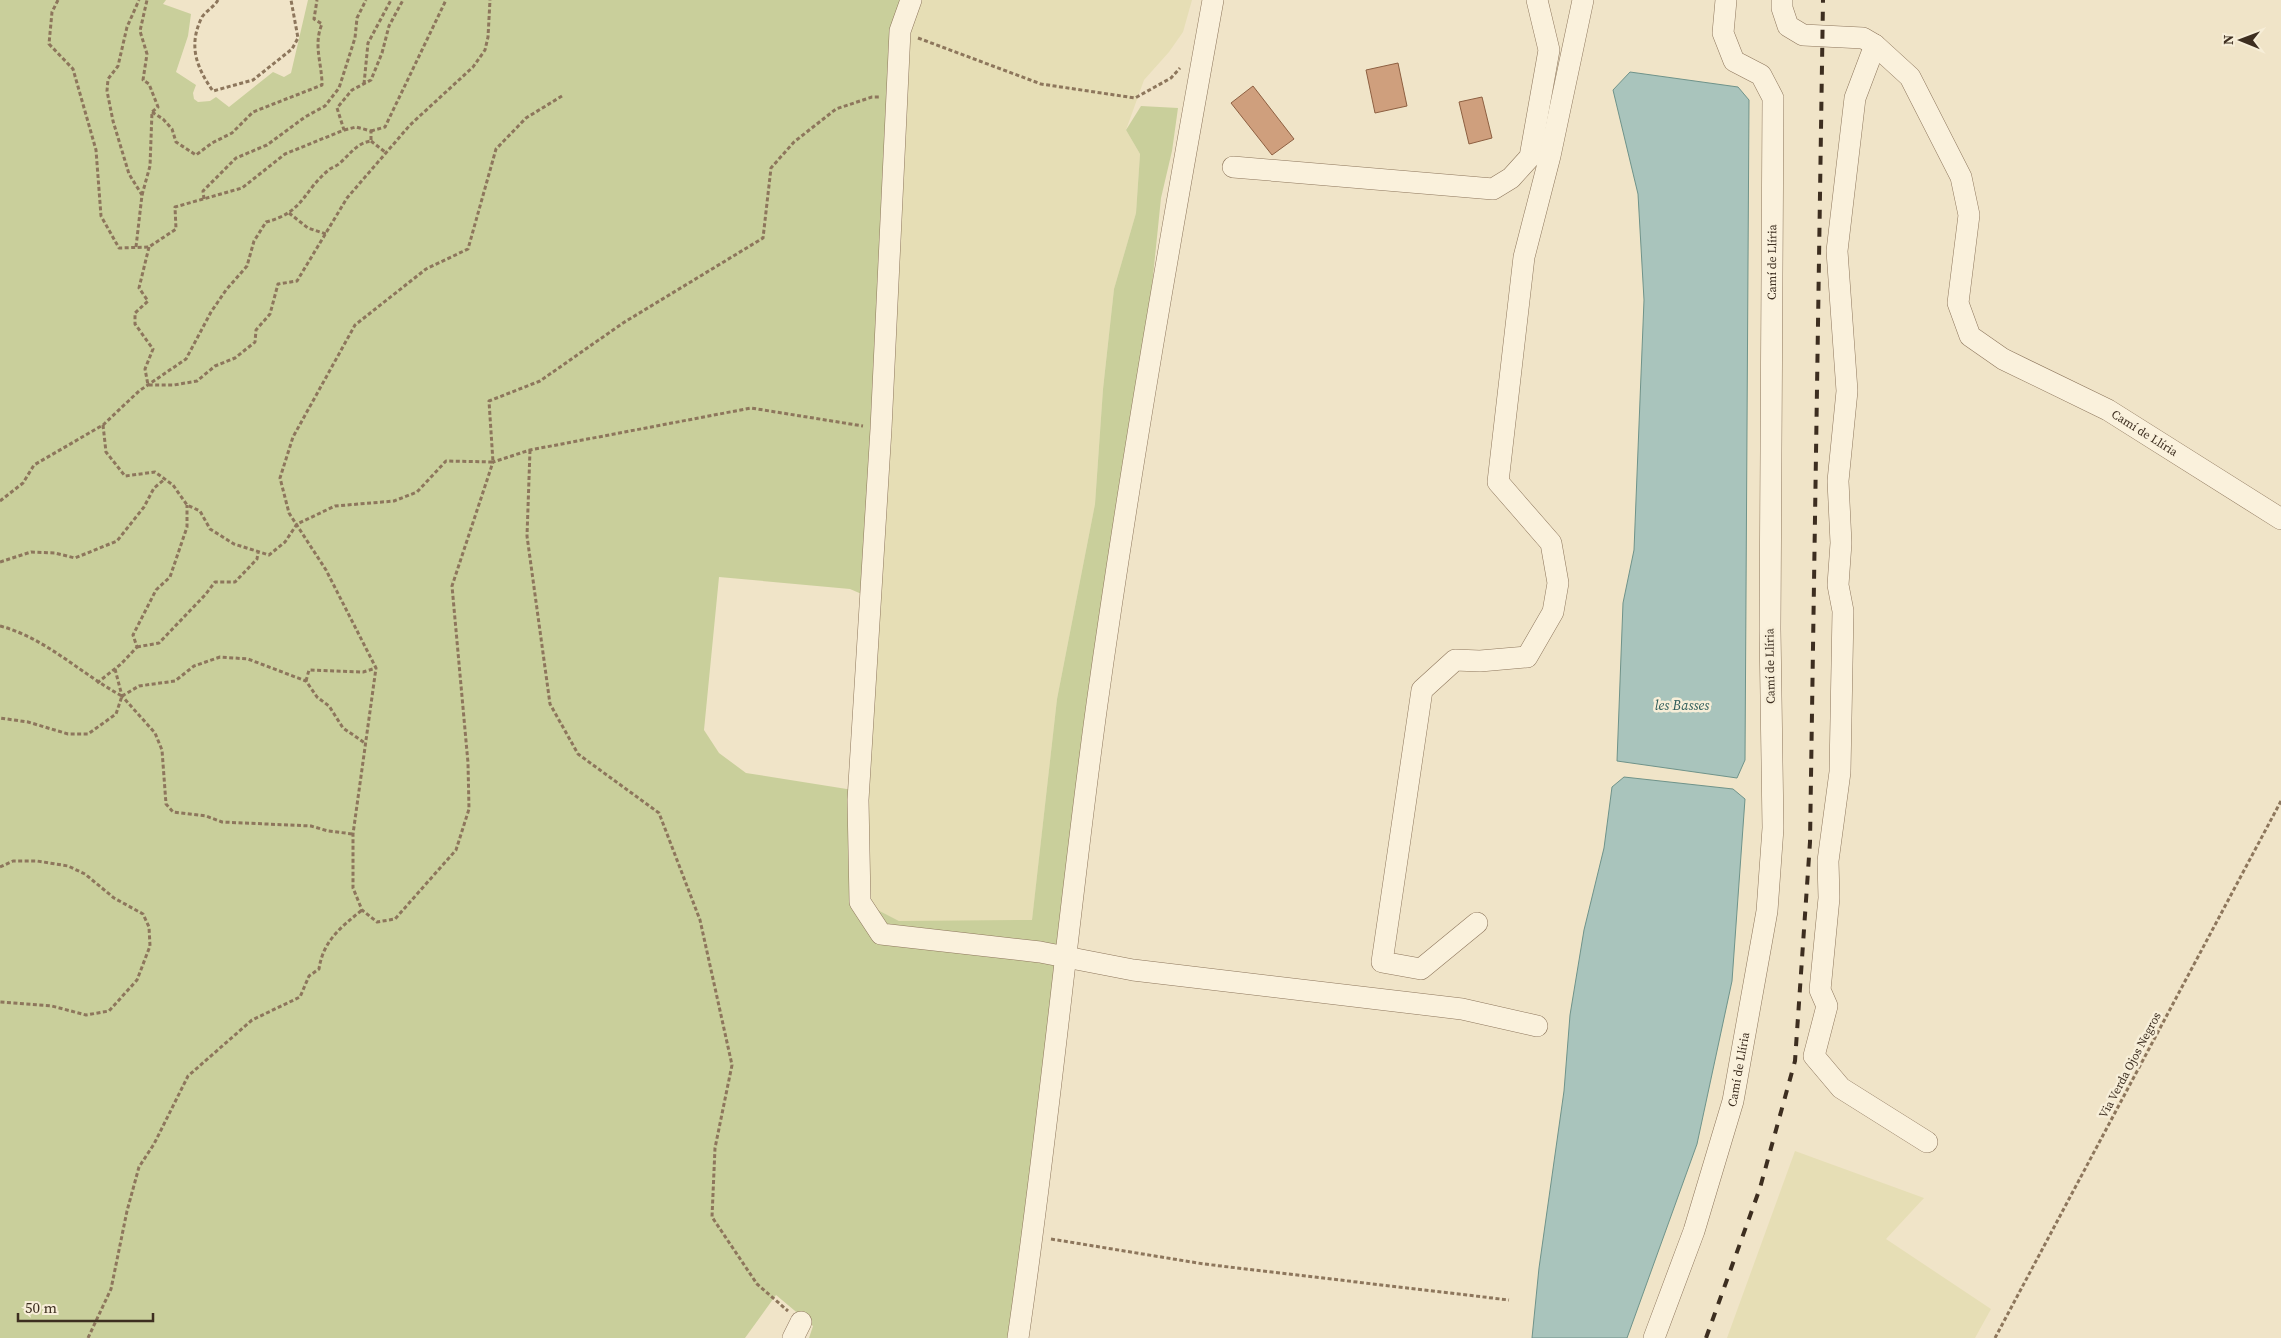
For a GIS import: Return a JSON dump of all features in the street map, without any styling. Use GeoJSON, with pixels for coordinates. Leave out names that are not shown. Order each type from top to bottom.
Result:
{"type":"FeatureCollection","features":[{"type":"Feature","properties":{"kind":"street"},"geometry":{"type":"LineString","coordinates":[[911,0],[900,31],[881,429],[858,800],[860,902],[881,934],[1066,957],[1134,970],[1462,1009],[1537,1026]]}},
{"type":"Feature","properties":{"kind":"street"},"geometry":{"type":"LineString","coordinates":[[1018,1338],[1033,1236],[1097,703],[1151,352],[1213,0]]}},
{"type":"Feature","properties":{"kind":"street"},"geometry":{"type":"LineString","coordinates":[[1233,167],[1493,189],[1511,178],[1530,158],[1549,50],[1537,0]]}},
{"type":"Feature","properties":{"kind":"street"},"geometry":{"type":"LineString","coordinates":[[1477,924],[1420,968],[1382,962],[1422,690],[1455,660],[1527,657],[1553,612],[1558,583],[1551,543],[1498,482],[1524,257],[1550,156],[1584,0]]}},
{"type":"Feature","properties":{"kind":"street","name":"Camí de Llíria"},"geometry":{"type":"LineString","coordinates":[[1654,1338],[1694,1231],[1733,1101],[1767,911],[1773,828],[1770,629],[1773,98],[1761,75],[1734,61],[1723,32],[1726,0]]}},
{"type":"Feature","properties":{"kind":"street","name":"Camí de Llíria"},"geometry":{"type":"LineString","coordinates":[[1782,0],[1782,8],[1788,26],[1803,35],[1863,38],[1875,45],[1910,76],[1961,177],[1969,215],[1958,303],[1970,336],[2003,359],[2108,410],[2281,519]]}},
{"type":"Feature","properties":{"kind":"street"},"geometry":{"type":"LineString","coordinates":[[1875,45],[1855,98],[1837,251],[1846,391],[1838,481],[1841,543],[1838,585],[1843,612],[1840,772],[1828,861],[1829,898],[1820,990],[1827,1006],[1814,1056],[1841,1088],[1927,1142]]}},
{"type":"Feature","properties":{"kind":"path"},"geometry":{"type":"LineString","coordinates":[[58,0],[52,12],[49,44],[73,69],[96,150],[102,216],[119,248],[148,247],[176,229],[175,206],[242,188],[285,154],[344,130],[356,128],[371,131],[385,127],[446,0]]}},
{"type":"Feature","properties":{"kind":"path"},"geometry":{"type":"LineString","coordinates":[[139,0],[127,27],[118,66],[108,79],[107,91],[113,121],[129,174],[142,195]]}},
{"type":"Feature","properties":{"kind":"path"},"geometry":{"type":"LineString","coordinates":[[136,247],[142,195],[150,166],[152,112],[158,107],[149,84],[143,80],[147,54],[140,31],[147,0]]}},
{"type":"Feature","properties":{"kind":"path"},"geometry":{"type":"LineString","coordinates":[[218,0],[214,7],[203,15],[197,31],[194,52],[203,78],[213,91],[253,80],[292,49],[298,38],[291,0]]}},
{"type":"Feature","properties":{"kind":"path"},"geometry":{"type":"LineString","coordinates":[[152,112],[163,118],[172,129],[176,142],[196,155],[212,143],[232,133],[253,112],[322,85],[322,72],[317,49],[318,34],[322,24],[314,19],[317,0]]}},
{"type":"Feature","properties":{"kind":"path"},"geometry":{"type":"LineString","coordinates":[[204,199],[203,191],[236,158],[268,145],[304,117],[324,106],[339,88],[355,38],[357,18],[366,0]]}},
{"type":"Feature","properties":{"kind":"path"},"geometry":{"type":"LineString","coordinates":[[364,84],[368,43],[391,0]]}},
{"type":"Feature","properties":{"kind":"path"},"geometry":{"type":"LineString","coordinates":[[344,130],[337,108],[352,90],[371,80],[382,53],[389,26],[403,0]]}},
{"type":"Feature","properties":{"kind":"path"},"geometry":{"type":"LineString","coordinates":[[148,385],[174,385],[196,381],[215,366],[235,358],[255,342],[256,330],[270,314],[278,284],[297,281],[347,198],[410,125],[473,67],[485,50],[488,37],[490,0]]}},
{"type":"Feature","properties":{"kind":"path"},"geometry":{"type":"LineString","coordinates":[[900,31],[1041,84],[1135,98],[1171,78],[1183,64]]}},
{"type":"Feature","properties":{"kind":"path"},"geometry":{"type":"LineString","coordinates":[[562,96],[526,118],[496,149],[468,249],[426,269],[356,325],[293,437],[280,478],[289,513],[326,570],[376,668],[353,834],[353,888],[362,910],[377,922],[395,919],[456,850],[469,809],[468,763],[452,586],[493,462],[489,401],[540,380],[623,323],[763,238],[771,168],[794,142],[836,109],[872,97],[897,96]]}},
{"type":"Feature","properties":{"kind":"path"},"geometry":{"type":"LineString","coordinates":[[371,131],[371,141]]}},
{"type":"Feature","properties":{"kind":"path"},"geometry":{"type":"LineString","coordinates":[[0,501],[23,483],[34,466],[103,425],[148,385],[186,359],[211,312],[226,290],[247,266],[254,241],[266,222],[282,218],[296,209],[330,169],[339,164],[352,150],[364,142],[371,141],[385,152]]}},
{"type":"Feature","properties":{"kind":"path"},"geometry":{"type":"LineString","coordinates":[[289,213],[308,228],[326,234]]}},
{"type":"Feature","properties":{"kind":"path"},"geometry":{"type":"LineString","coordinates":[[148,247],[140,288],[148,301],[135,312],[135,324],[153,350],[145,368],[148,385]]}},
{"type":"Feature","properties":{"kind":"path"},"geometry":{"type":"LineString","coordinates":[[103,425],[106,452],[125,476],[155,472],[173,485],[187,505],[200,510],[210,529],[234,544],[269,555],[285,542],[296,524],[335,506],[394,501],[417,492],[446,461],[493,462],[530,450],[751,408],[881,429]]}},
{"type":"Feature","properties":{"kind":"path"},"geometry":{"type":"LineString","coordinates":[[530,450],[527,536],[550,704],[578,754],[659,813],[700,920],[732,1065],[715,1148],[712,1217],[757,1284],[797,1330]]}},
{"type":"Feature","properties":{"kind":"path"},"geometry":{"type":"LineString","coordinates":[[0,562],[31,552],[55,553],[75,558],[117,542],[144,507],[154,488],[165,479]]}},
{"type":"Feature","properties":{"kind":"path"},"geometry":{"type":"LineString","coordinates":[[137,647],[133,635],[156,590],[170,577],[187,527],[187,505]]}},
{"type":"Feature","properties":{"kind":"path"},"geometry":{"type":"LineString","coordinates":[[97,683],[115,669],[137,647],[159,643],[215,582],[235,582],[257,559],[258,552]]}},
{"type":"Feature","properties":{"kind":"path"},"geometry":{"type":"LineString","coordinates":[[0,626],[40,642],[97,683],[122,696],[155,733],[162,750],[166,804],[173,812],[206,816],[222,822],[311,826],[328,831],[353,834]]}},
{"type":"Feature","properties":{"kind":"path"},"geometry":{"type":"LineString","coordinates":[[122,696],[139,686],[175,681],[194,666],[220,657],[248,659],[306,681],[318,697],[329,706],[343,728],[365,743]]}},
{"type":"Feature","properties":{"kind":"path"},"geometry":{"type":"LineString","coordinates":[[306,681],[309,670],[364,672],[376,668]]}},
{"type":"Feature","properties":{"kind":"path"},"geometry":{"type":"LineString","coordinates":[[0,718],[28,722],[68,734],[88,734],[116,714],[122,696],[115,669]]}},
{"type":"Feature","properties":{"kind":"path","name":"Via Verda Ojos Negros"},"geometry":{"type":"LineString","coordinates":[[1995,1338],[2281,801]]}},
{"type":"Feature","properties":{"kind":"path"},"geometry":{"type":"LineString","coordinates":[[0,867],[13,861],[36,860],[68,866],[85,874],[114,898],[143,914],[149,927],[150,946],[137,980],[109,1011],[86,1015],[52,1006],[0,1002]]}},
{"type":"Feature","properties":{"kind":"path"},"geometry":{"type":"LineString","coordinates":[[88,1338],[111,1289],[127,1211],[139,1167],[154,1144],[188,1076],[252,1020],[300,997],[309,976],[319,968],[320,958],[335,932],[362,910]]}},
{"type":"Feature","properties":{"kind":"path"},"geometry":{"type":"LineString","coordinates":[[1033,1236],[1204,1264],[1509,1300]]}},
{"type":"Feature","properties":{"kind":"shaded area"},"geometry":{"type":"Polygon","coordinates":[[[911,0],[1192,0],[1183,32],[1169,52],[1144,80],[1126,130],[1140,154],[1136,213],[1114,289],[1103,389],[1095,504],[1057,699],[1032,921],[899,921],[860,902],[911,0]]]}},
{"type":"Feature","properties":{"kind":"shaded area"},"geometry":{"type":"Polygon","coordinates":[[[1795,1151],[1924,1198],[1886,1239],[1991,1309],[1975,1338],[1727,1338],[1795,1151]]]}},
{"type":"Feature","properties":{"kind":"green space"},"geometry":{"type":"Polygon","coordinates":[[[0,0],[166,0],[163,4],[191,14],[188,36],[176,72],[196,85],[193,93],[194,99],[198,102],[210,101],[216,97],[229,107],[273,72],[284,77],[291,73],[308,0],[911,0],[871,598],[850,589],[719,577],[704,730],[719,753],[746,773],[853,790],[860,901],[899,921],[1032,920],[1057,699],[1095,504],[1103,389],[1114,289],[1136,213],[1140,154],[1126,130],[1141,106],[1178,108],[1172,151],[1161,198],[1152,286],[1018,1338],[809,1338],[813,1326],[776,1295],[745,1338],[0,1338],[0,0]]]}},
{"type":"Feature","properties":{"kind":"water","name":"les Basses"},"geometry":{"type":"Polygon","coordinates":[[[1630,72],[1738,87],[1749,100],[1745,760],[1737,778],[1617,761],[1623,603],[1634,550],[1644,300],[1638,194],[1613,90],[1630,72]]]}},
{"type":"Feature","properties":{"kind":"water"},"geometry":{"type":"Polygon","coordinates":[[[1624,777],[1733,789],[1745,799],[1732,981],[1697,1144],[1627,1338],[1532,1338],[1539,1268],[1564,1091],[1570,1015],[1584,930],[1604,848],[1612,787],[1624,777]]]}},
{"type":"Feature","properties":{"kind":"building"},"geometry":{"type":"Polygon","coordinates":[[[1398,63],[1407,106],[1375,113],[1366,70],[1398,63]]]}},
{"type":"Feature","properties":{"kind":"building"},"geometry":{"type":"Polygon","coordinates":[[[1253,86],[1294,139],[1272,155],[1231,103],[1253,86]]]}},
{"type":"Feature","properties":{"kind":"building"},"geometry":{"type":"Polygon","coordinates":[[[1482,97],[1492,138],[1469,144],[1459,102],[1482,97]]]}},
{"type":"Feature","properties":{"kind":"railway"},"geometry":{"type":"LineString","coordinates":[[1706,1338],[1760,1188],[1795,1061],[1810,842],[1823,0]]}}]}
